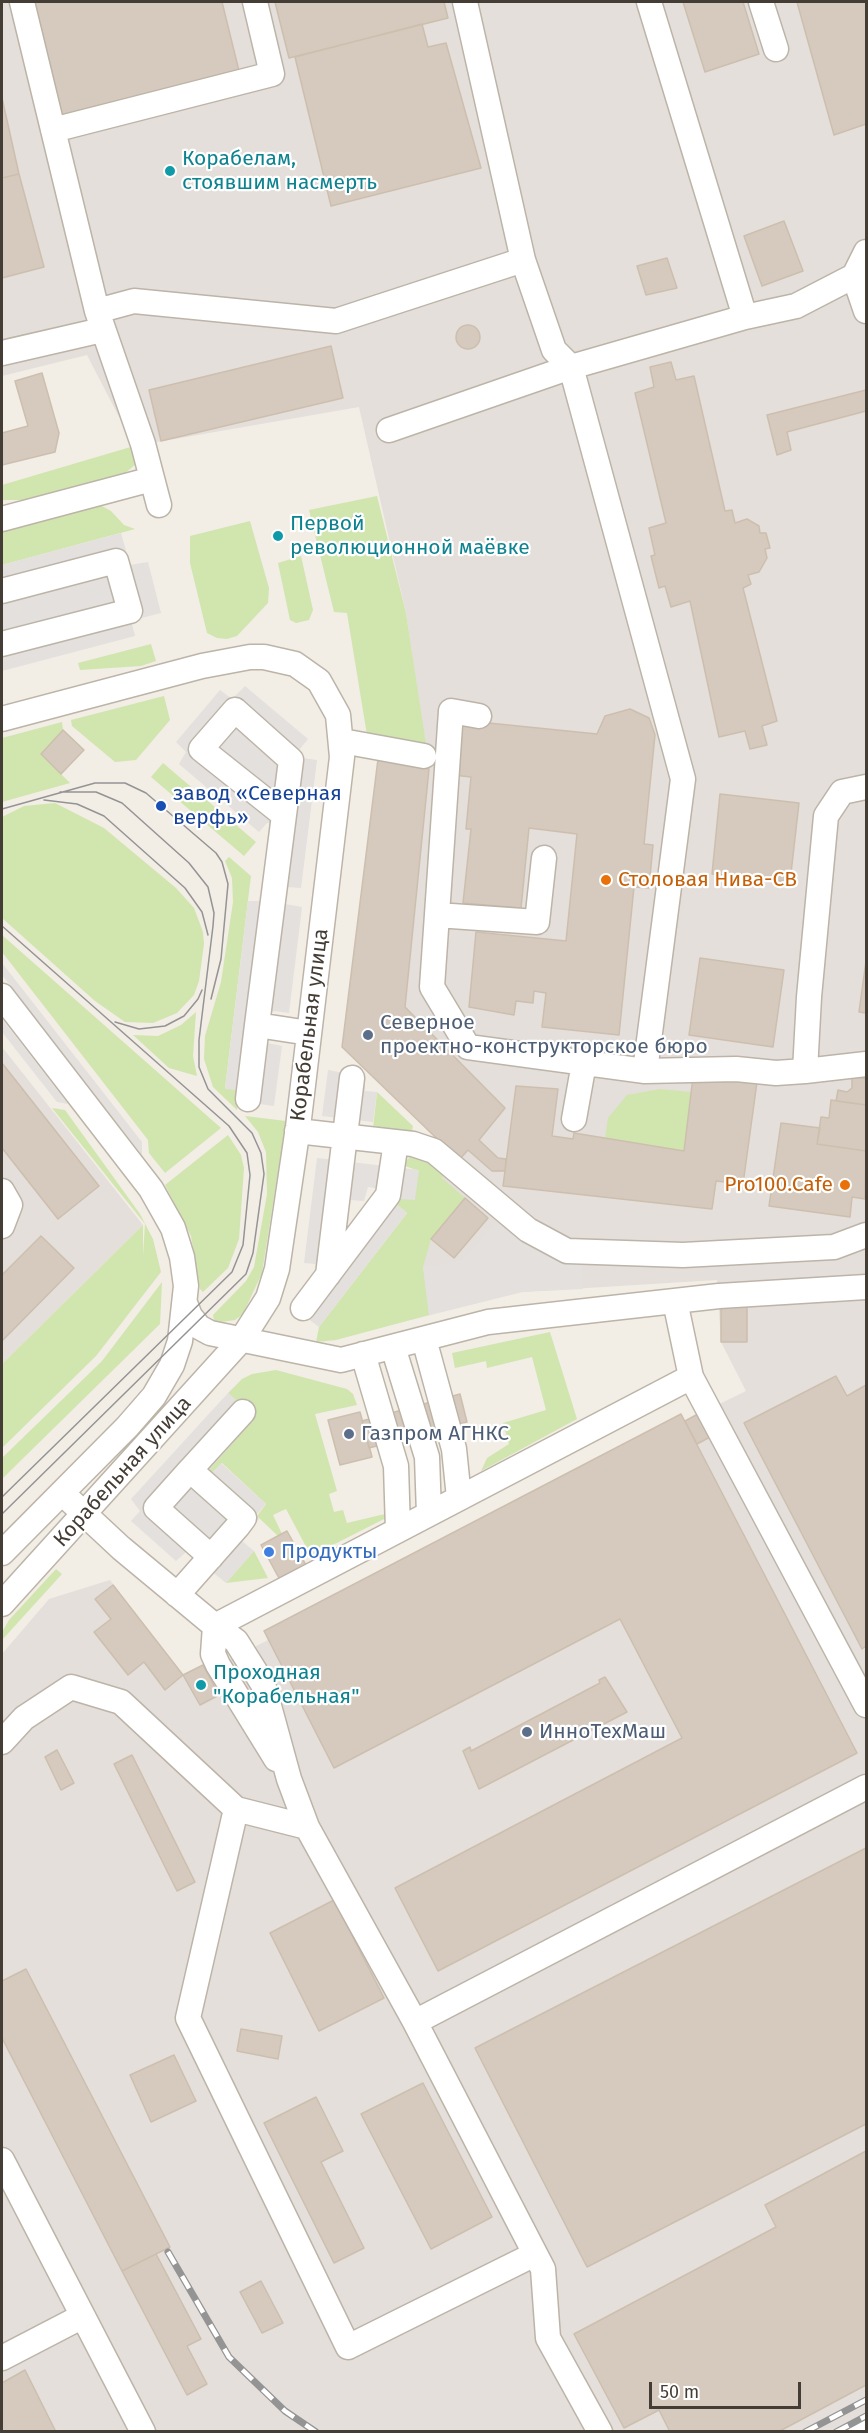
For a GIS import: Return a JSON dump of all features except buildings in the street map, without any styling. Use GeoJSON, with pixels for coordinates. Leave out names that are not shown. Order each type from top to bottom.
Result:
{"type":"FeatureCollection","features":[{"type":"Feature","properties":{"kind":"street"},"geometry":{"type":"LineString","coordinates":[[22,2],[100,320],[143,444],[159,505]]}},
{"type":"Feature","properties":{"kind":"street"},"geometry":{"type":"LineString","coordinates":[[53,130],[272,74],[255,2]]}},
{"type":"Feature","properties":{"kind":"street"},"geometry":{"type":"LineString","coordinates":[[465,2],[523,260],[554,350],[571,368],[683,779],[645,1071]]}},
{"type":"Feature","properties":{"kind":"street"},"geometry":{"type":"LineString","coordinates":[[649,2],[745,317]]}},
{"type":"Feature","properties":{"kind":"street"},"geometry":{"type":"LineString","coordinates":[[761,2],[776,49]]}},
{"type":"Feature","properties":{"kind":"street"},"geometry":{"type":"LineString","coordinates":[[389,430],[571,368],[745,317],[796,306],[854,276],[867,252]]}},
{"type":"Feature","properties":{"kind":"street"},"geometry":{"type":"LineString","coordinates":[[2,353],[100,320],[134,301],[336,321],[523,260]]}},
{"type":"Feature","properties":{"kind":"street"},"geometry":{"type":"LineString","coordinates":[[854,276],[867,311]]}},
{"type":"Feature","properties":{"kind":"street"},"geometry":{"type":"LineString","coordinates":[[2,519],[152,479]]}},
{"type":"Feature","properties":{"kind":"street"},"geometry":{"type":"LineString","coordinates":[[2,591],[116,561],[129,611],[2,644]]}},
{"type":"Feature","properties":{"kind":"street","name":"Корабельная улица"},"geometry":{"type":"LineString","coordinates":[[2,719],[202,666],[264,657],[295,664],[319,681],[338,715],[342,741],[340,781],[297,1131],[277,1269],[260,1313],[242,1339],[2,1604]]}},
{"type":"Feature","properties":{"kind":"street"},"geometry":{"type":"LineString","coordinates":[[479,716],[452,711],[432,987],[468,1047],[645,1071],[736,1068],[776,1073],[867,1064]]}},
{"type":"Feature","properties":{"kind":"street"},"geometry":{"type":"LineString","coordinates":[[342,741],[424,756]]}},
{"type":"Feature","properties":{"kind":"street"},"geometry":{"type":"LineString","coordinates":[[805,1071],[808,997],[826,816],[842,792],[867,788]]}},
{"type":"Feature","properties":{"kind":"street"},"geometry":{"type":"LineString","coordinates":[[248,1099],[284,815]]}},
{"type":"Feature","properties":{"kind":"street"},"geometry":{"type":"LineString","coordinates":[[437,915],[537,922],[544,858]]}},
{"type":"Feature","properties":{"kind":"street","name":"Корабельная улица"},"geometry":{"type":"LineString","coordinates":[[2,996],[160,1204],[173,1228],[182,1257],[185,1303],[178,1346],[159,1389],[141,1412],[2,1553]]}},
{"type":"Feature","properties":{"kind":"street"},"geometry":{"type":"LineString","coordinates":[[257,1025],[309,1033]]}},
{"type":"Feature","properties":{"kind":"street"},"geometry":{"type":"LineString","coordinates":[[574,1119],[584,1064]]}},
{"type":"Feature","properties":{"kind":"street"},"geometry":{"type":"LineString","coordinates":[[328,1275],[352,1078]]}},
{"type":"Feature","properties":{"kind":"street"},"geometry":{"type":"LineString","coordinates":[[297,1131],[396,1142],[434,1151],[528,1230],[567,1251],[683,1255],[764,1251],[834,1247],[867,1235]]}},
{"type":"Feature","properties":{"kind":"street"},"geometry":{"type":"LineString","coordinates":[[303,1308],[388,1195],[396,1142]]}},
{"type":"Feature","properties":{"kind":"street"},"geometry":{"type":"LineString","coordinates":[[2,1191],[10,1205],[2,1226]]}},
{"type":"Feature","properties":{"kind":"street"},"geometry":{"type":"LineString","coordinates":[[185,1303],[190,1316],[199,1327],[223,1338],[242,1339],[341,1360],[488,1322],[675,1300],[867,1287]]}},
{"type":"Feature","properties":{"kind":"street"},"geometry":{"type":"LineString","coordinates":[[675,1300],[692,1377],[867,1705]]}},
{"type":"Feature","properties":{"kind":"street"},"geometry":{"type":"LineString","coordinates":[[401,1345],[396,1466],[437,1510]]}},
{"type":"Feature","properties":{"kind":"street"},"geometry":{"type":"LineString","coordinates":[[401,1345],[437,1510]]}},
{"type":"Feature","properties":{"kind":"street"},"geometry":{"type":"LineString","coordinates":[[401,1345],[454,1449],[437,1510]]}},
{"type":"Feature","properties":{"kind":"street"},"geometry":{"type":"LineString","coordinates":[[215,1626],[692,1377]]}},
{"type":"Feature","properties":{"kind":"street"},"geometry":{"type":"LineString","coordinates":[[211,1557],[156,1508],[243,1412]]}},
{"type":"Feature","properties":{"kind":"street"},"geometry":{"type":"LineString","coordinates":[[177,1594],[244,1518],[190,1470]]}},
{"type":"Feature","properties":{"kind":"street"},"geometry":{"type":"LineString","coordinates":[[62,1493],[177,1594],[236,1641],[263,1684],[289,1779],[307,1827],[415,2022],[543,2269],[548,2338],[600,2432]]}},
{"type":"Feature","properties":{"kind":"street"},"geometry":{"type":"LineString","coordinates":[[2,1742],[24,1718],[71,1687],[121,1702],[236,1809],[307,1827]]}},
{"type":"Feature","properties":{"kind":"street"},"geometry":{"type":"LineString","coordinates":[[415,2022],[867,1787]]}},
{"type":"Feature","properties":{"kind":"street"},"geometry":{"type":"LineString","coordinates":[[236,1809],[188,2018],[348,2347],[535,2254]]}},
{"type":"Feature","properties":{"kind":"street"},"geometry":{"type":"LineString","coordinates":[[2,2160],[81,2317],[143,2432]]}},
{"type":"Feature","properties":{"kind":"street"},"geometry":{"type":"LineString","coordinates":[[2,2358],[81,2317]]}},
{"type":"Feature","properties":{"kind":"street"},"geometry":{"type":"LineString","coordinates":[[860,2432],[867,2428]]}},
{"type":"Feature","properties":{"kind":"shaded area"},"geometry":{"type":"Polygon","coordinates":[[[2,2],[866,2],[866,2431],[2,2432],[2,1654],[49,1599],[110,1580],[183,1675],[203,1665],[207,1671],[268,1640],[264,1631],[681,1414],[685,1421],[746,1391],[721,1342],[717,1280],[522,1292],[335,1339],[442,1178],[505,1108],[405,1007],[429,769],[406,613],[359,407],[134,446],[87,355],[2,376],[2,2]]]}},
{"type":"Feature","properties":{"kind":"shaded area"},"geometry":{"type":"Polygon","coordinates":[[[121,533],[130,565],[148,562],[161,613],[134,620],[132,624],[135,636],[2,671],[2,565],[121,533]]]}},
{"type":"Feature","properties":{"kind":"shaded area"},"geometry":{"type":"Polygon","coordinates":[[[245,686],[308,739],[299,750],[302,758],[317,760],[301,888],[288,887],[286,889],[285,904],[302,907],[289,1013],[274,1011],[271,1013],[267,1043],[282,1046],[274,1106],[238,1101],[237,1090],[225,1089],[248,901],[263,901],[272,823],[267,823],[259,832],[179,764],[186,752],[176,742],[220,690],[232,699],[245,686]]]}},
{"type":"Feature","properties":{"kind":"shaded area"},"geometry":{"type":"Polygon","coordinates":[[[2,963],[142,1142],[142,1155],[2,975],[2,963]]]}},
{"type":"Feature","properties":{"kind":"shaded area"},"geometry":{"type":"Polygon","coordinates":[[[2,1019],[68,1104],[57,1102],[2,1032],[2,1019]]]}},
{"type":"Feature","properties":{"kind":"shaded area"},"geometry":{"type":"Polygon","coordinates":[[[2,1047],[143,1225],[2,1364],[2,1047]]]}},
{"type":"Feature","properties":{"kind":"shaded area"},"geometry":{"type":"Polygon","coordinates":[[[328,1070],[364,1077],[365,1091],[377,1092],[373,1122],[322,1116],[328,1070]]]}},
{"type":"Feature","properties":{"kind":"shaded area"},"geometry":{"type":"Polygon","coordinates":[[[317,1158],[419,1170],[415,1200],[400,1199],[396,1204],[407,1213],[319,1327],[290,1305],[318,1270],[316,1264],[304,1263],[317,1158]],[[368,1187],[364,1201],[351,1200],[348,1203],[347,1225],[351,1225],[377,1191],[375,1188],[368,1187]]]}},
{"type":"Feature","properties":{"kind":"shaded area"},"geometry":{"type":"Polygon","coordinates":[[[502,1215],[582,1260],[583,1289],[522,1292],[429,1315],[423,1267],[462,1260],[502,1215]]]}},
{"type":"Feature","properties":{"kind":"shaded area"},"geometry":{"type":"Polygon","coordinates":[[[228,1393],[255,1418],[208,1471],[212,1473],[221,1463],[266,1504],[257,1514],[259,1519],[242,1537],[242,1541],[254,1551],[226,1583],[187,1551],[176,1561],[131,1521],[140,1511],[131,1499],[228,1393]]]}},
{"type":"Feature","properties":{"kind":"green space"},"geometry":{"type":"Polygon","coordinates":[[[134,446],[136,464],[124,474],[24,500],[2,500],[2,485],[134,446]]]}},
{"type":"Feature","properties":{"kind":"green space"},"geometry":{"type":"Polygon","coordinates":[[[377,496],[406,613],[426,744],[367,735],[347,613],[334,612],[309,510],[377,496]]]}},
{"type":"Feature","properties":{"kind":"green space"},"geometry":{"type":"Polygon","coordinates":[[[100,505],[111,511],[124,525],[135,529],[2,565],[2,531],[89,506],[100,505]]]}},
{"type":"Feature","properties":{"kind":"green space"},"geometry":{"type":"Polygon","coordinates":[[[250,521],[269,588],[268,603],[237,636],[227,639],[217,638],[207,633],[190,563],[190,536],[250,521]]]}},
{"type":"Feature","properties":{"kind":"green space"},"geometry":{"type":"Polygon","coordinates":[[[301,556],[313,610],[309,620],[296,623],[290,620],[278,563],[301,556]]]}},
{"type":"Feature","properties":{"kind":"green space"},"geometry":{"type":"Polygon","coordinates":[[[151,644],[156,661],[141,666],[80,670],[78,663],[151,644]]]}},
{"type":"Feature","properties":{"kind":"green space"},"geometry":{"type":"Polygon","coordinates":[[[164,696],[170,720],[136,760],[115,762],[72,726],[71,720],[164,696]]]}},
{"type":"Feature","properties":{"kind":"green space"},"geometry":{"type":"Polygon","coordinates":[[[62,722],[63,730],[41,754],[70,783],[2,802],[2,738],[62,722]]]}},
{"type":"Feature","properties":{"kind":"green space"},"geometry":{"type":"Polygon","coordinates":[[[163,763],[256,842],[244,856],[151,777],[163,763]]]}},
{"type":"Feature","properties":{"kind":"green space"},"geometry":{"type":"Polygon","coordinates":[[[55,803],[104,828],[176,888],[194,908],[203,932],[204,944],[199,981],[194,995],[177,1013],[153,1023],[125,1022],[95,1001],[2,918],[2,817],[24,806],[55,803]]]}},
{"type":"Feature","properties":{"kind":"green space"},"geometry":{"type":"Polygon","coordinates":[[[229,857],[251,876],[225,1088],[237,1090],[239,1093],[237,1110],[213,1087],[204,1059],[205,1036],[221,982],[233,902],[232,878],[225,861],[229,857]]]}},
{"type":"Feature","properties":{"kind":"green space"},"geometry":{"type":"Polygon","coordinates":[[[2,935],[221,1128],[165,1173],[149,1153],[148,1140],[2,952],[2,935]]]}},
{"type":"Feature","properties":{"kind":"green space"},"geometry":{"type":"Polygon","coordinates":[[[196,1012],[193,1056],[197,1076],[169,1068],[133,1035],[158,1036],[181,1025],[196,1012]]]}},
{"type":"Feature","properties":{"kind":"green space"},"geometry":{"type":"Polygon","coordinates":[[[660,1089],[691,1092],[684,1151],[605,1138],[608,1118],[627,1095],[660,1089]]]}},
{"type":"Feature","properties":{"kind":"green space"},"geometry":{"type":"Polygon","coordinates":[[[377,1092],[413,1126],[412,1131],[373,1128],[377,1092]]]}},
{"type":"Feature","properties":{"kind":"green space"},"geometry":{"type":"Polygon","coordinates":[[[52,1108],[65,1110],[140,1214],[153,1239],[161,1272],[96,1356],[2,1448],[2,1364],[143,1225],[143,1256],[145,1224],[52,1108]]]}},
{"type":"Feature","properties":{"kind":"green space"},"geometry":{"type":"Polygon","coordinates":[[[245,1116],[286,1121],[262,1273],[243,1314],[235,1320],[221,1322],[214,1321],[213,1315],[246,1281],[254,1267],[267,1194],[266,1152],[258,1132],[245,1116]]]}},
{"type":"Feature","properties":{"kind":"green space"},"geometry":{"type":"Polygon","coordinates":[[[228,1135],[241,1155],[244,1168],[239,1239],[228,1268],[203,1292],[200,1289],[191,1236],[165,1185],[228,1135]]]}},
{"type":"Feature","properties":{"kind":"green space"},"geometry":{"type":"Polygon","coordinates":[[[412,1155],[426,1157],[447,1172],[442,1178],[465,1198],[431,1239],[423,1267],[429,1315],[336,1340],[316,1342],[319,1327],[407,1213],[396,1204],[419,1171],[405,1166],[404,1163],[412,1155]]]}},
{"type":"Feature","properties":{"kind":"green space"},"geometry":{"type":"Polygon","coordinates":[[[162,1282],[160,1324],[2,1479],[2,1458],[102,1361],[162,1282]]]}},
{"type":"Feature","properties":{"kind":"green space"},"geometry":{"type":"Polygon","coordinates":[[[550,1332],[577,1419],[481,1471],[487,1458],[509,1444],[503,1423],[546,1410],[532,1357],[487,1368],[486,1361],[455,1368],[452,1353],[550,1332]]]}},
{"type":"Feature","properties":{"kind":"green space"},"geometry":{"type":"Polygon","coordinates":[[[276,1370],[347,1389],[353,1394],[357,1405],[315,1414],[337,1491],[329,1494],[334,1512],[343,1510],[347,1523],[385,1514],[386,1518],[311,1556],[286,1509],[273,1515],[282,1534],[278,1536],[257,1516],[266,1504],[222,1463],[212,1473],[208,1471],[255,1418],[228,1393],[242,1379],[252,1374],[276,1370]]]}},
{"type":"Feature","properties":{"kind":"green space"},"geometry":{"type":"Polygon","coordinates":[[[254,1551],[268,1578],[226,1583],[254,1551]]]}},
{"type":"Feature","properties":{"kind":"green space"},"geometry":{"type":"Polygon","coordinates":[[[56,1569],[62,1574],[2,1640],[2,1632],[9,1620],[56,1569]]]}},
{"type":"Feature","properties":{"kind":"tram line"},"geometry":{"type":"LineString","coordinates":[[2,809],[95,783],[125,783],[146,793],[216,853],[222,862],[228,884],[221,959],[211,999]]}},
{"type":"Feature","properties":{"kind":"tram line"},"geometry":{"type":"LineString","coordinates":[[2,1514],[246,1274],[253,1253],[264,1174],[261,1153],[252,1133],[208,1089],[199,1067],[199,1040],[214,913],[208,887],[189,863],[122,803],[96,792],[60,792]]}},
{"type":"Feature","properties":{"kind":"tram line"},"geometry":{"type":"LineString","coordinates":[[44,800],[77,804],[104,816],[185,888],[202,912],[208,935]]}},
{"type":"Feature","properties":{"kind":"tram line"},"geometry":{"type":"LineString","coordinates":[[2,926],[229,1126],[247,1153],[250,1175],[243,1245],[232,1272],[2,1497]]}},
{"type":"Feature","properties":{"kind":"tram line"},"geometry":{"type":"LineString","coordinates":[[115,1022],[139,1029],[165,1026],[184,1016],[198,999],[202,990]]}},
{"type":"Feature","properties":{"kind":"railway"},"geometry":{"type":"LineString","coordinates":[[168,2252],[229,2357],[285,2411],[316,2432]]}},
{"type":"Feature","properties":{"kind":"railway"},"geometry":{"type":"LineString","coordinates":[[805,2432],[866,2400]]}},
{"type":"Feature","properties":{"kind":"railway"},"geometry":{"type":"LineString","coordinates":[[836,2432],[866,2416]]}},
{"type":"Feature","properties":{"kind":"place","name":"Корабелам, стоявшим насмерть"},"geometry":{"type":"Point","coordinates":[170,171]}},
{"type":"Feature","properties":{"kind":"place","name":"Первой революционной маёвке"},"geometry":{"type":"Point","coordinates":[278,536]}},
{"type":"Feature","properties":{"kind":"place","name":"завод «Северная верфь»"},"geometry":{"type":"Point","coordinates":[161,806]}},
{"type":"Feature","properties":{"kind":"place","name":"Столовая Нива-СВ"},"geometry":{"type":"Point","coordinates":[606,880]}},
{"type":"Feature","properties":{"kind":"place","name":"Северное проектно-конструкторское бюро"},"geometry":{"type":"Point","coordinates":[368,1035]}},
{"type":"Feature","properties":{"kind":"place","name":"Pro100.Cafe"},"geometry":{"type":"Point","coordinates":[845,1185]}},
{"type":"Feature","properties":{"kind":"place","name":"Газпром АГНКС"},"geometry":{"type":"Point","coordinates":[349,1434]}},
{"type":"Feature","properties":{"kind":"place","name":"Продукты"},"geometry":{"type":"Point","coordinates":[269,1552]}},
{"type":"Feature","properties":{"kind":"place","name":"Проходная \"Корабельная\""},"geometry":{"type":"Point","coordinates":[201,1685]}},
{"type":"Feature","properties":{"kind":"place","name":"ИнноТехМаш"},"geometry":{"type":"Point","coordinates":[527,1732]}}]}
